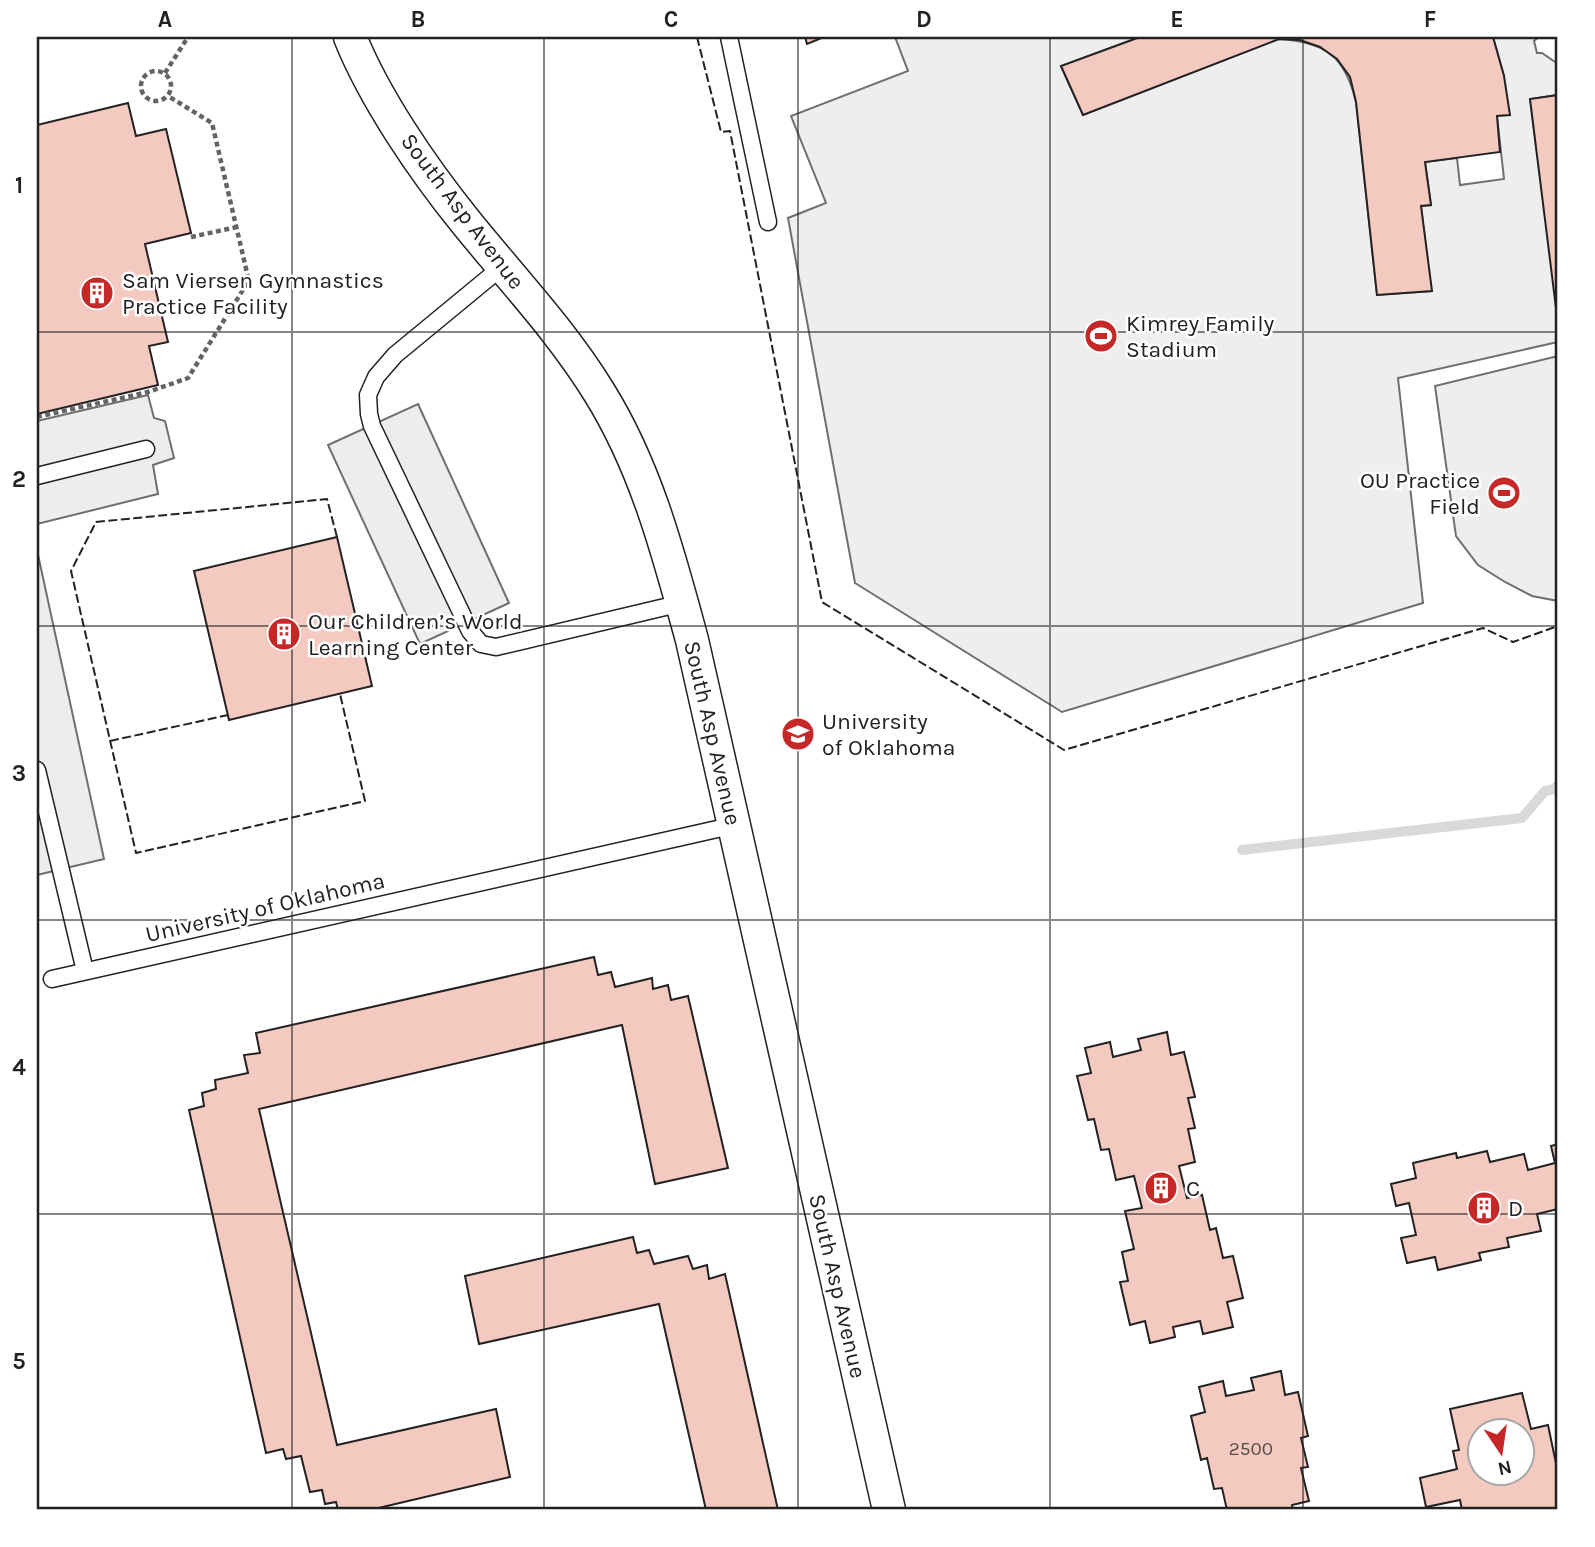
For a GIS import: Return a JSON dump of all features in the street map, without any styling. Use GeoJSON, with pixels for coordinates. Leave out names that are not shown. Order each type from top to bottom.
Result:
{"type":"FeatureCollection","features":[{"type":"Feature","properties":{"kind":"street","name":"South Asp Avenue"},"geometry":{"type":"LineString","coordinates":[[350,37],[382,100],[410,145],[457,211],[557,331],[600,392],[645,486],[682,603],[889,1510]]}},
{"type":"Feature","properties":{"kind":"lane"},"geometry":{"type":"LineString","coordinates":[[729,37],[768,222]]}},
{"type":"Feature","properties":{"kind":"lane"},"geometry":{"type":"LineString","coordinates":[[503,266],[395,355],[376,376],[368,395],[372,426],[470,631],[481,644],[496,647],[682,603]]}},
{"type":"Feature","properties":{"kind":"lane"},"geometry":{"type":"LineString","coordinates":[[37,476],[146,449]]}},
{"type":"Feature","properties":{"kind":"lane"},"geometry":{"type":"LineString","coordinates":[[37,770],[85,971]]}},
{"type":"Feature","properties":{"kind":"lane","name":"University of Oklahoma"},"geometry":{"type":"LineString","coordinates":[[52,979],[734,825]]}},
{"type":"Feature","properties":{"kind":"path"},"geometry":{"type":"LineString","coordinates":[[165,74],[188,37]]}},
{"type":"Feature","properties":{"kind":"path"},"geometry":{"type":"LineString","coordinates":[[155,71],[165,74],[172,87],[168,96],[159,101],[150,100],[141,88],[146,74],[155,71]]}},
{"type":"Feature","properties":{"kind":"path"},"geometry":{"type":"LineString","coordinates":[[37,417],[148,392],[188,378],[246,285],[248,277],[212,123],[168,96]]}},
{"type":"Feature","properties":{"kind":"path"},"geometry":{"type":"LineString","coordinates":[[191,237],[237,227]]}},
{"type":"Feature","properties":{"kind":"shaded area","name":"Kimrey Family Stadium"},"geometry":{"type":"Polygon","coordinates":[[[895,37],[1140,37],[1061,66],[1083,115],[1279,39],[1321,48],[1331,54],[1346,73],[1356,102],[1377,295],[1431,291],[1421,206],[1431,205],[1425,162],[1457,158],[1460,185],[1504,179],[1497,116],[1504,76],[1493,37],[1539,37],[1534,41],[1537,53],[1542,53],[1558,64],[1558,95],[1530,99],[1558,315],[1558,342],[1398,378],[1423,603],[1062,712],[855,583],[788,218],[826,203],[791,116],[908,71],[895,37]]]}},
{"type":"Feature","properties":{"kind":"shaded area","name":"OU Practice Field"},"geometry":{"type":"Polygon","coordinates":[[[1558,356],[1558,601],[1532,596],[1478,565],[1456,536],[1435,386],[1558,356]]]}},
{"type":"Feature","properties":{"kind":"shaded area"},"geometry":{"type":"Polygon","coordinates":[[[148,395],[154,418],[165,421],[174,458],[153,465],[158,494],[37,524],[37,421],[148,395]]]}},
{"type":"Feature","properties":{"kind":"shaded area"},"geometry":{"type":"Polygon","coordinates":[[[418,404],[509,603],[420,644],[328,445],[418,404]]]}},
{"type":"Feature","properties":{"kind":"shaded area"},"geometry":{"type":"Polygon","coordinates":[[[37,550],[104,859],[37,875],[37,550]]]}},
{"type":"Feature","properties":{"kind":"building"},"geometry":{"type":"Polygon","coordinates":[[[805,37],[824,37],[807,44],[805,37]]]}},
{"type":"Feature","properties":{"kind":"building"},"geometry":{"type":"Polygon","coordinates":[[[1140,37],[1493,37],[1504,76],[1510,115],[1497,116],[1500,152],[1425,162],[1431,205],[1421,206],[1432,291],[1377,295],[1356,102],[1350,77],[1337,59],[1320,47],[1300,40],[1279,39],[1083,115],[1061,66],[1140,37]]]}},
{"type":"Feature","properties":{"kind":"building"},"geometry":{"type":"Polygon","coordinates":[[[1558,95],[1558,315],[1557,316],[1530,99],[1558,95]]]}},
{"type":"Feature","properties":{"kind":"building","name":"Sam Viersen Gymnastics Practice Facility"},"geometry":{"type":"Polygon","coordinates":[[[128,103],[136,136],[166,129],[191,233],[145,244],[168,342],[149,346],[158,385],[37,414],[37,125],[128,103]]]}},
{"type":"Feature","properties":{"kind":"building","name":"Our Children’s World Learning Center"},"geometry":{"type":"Polygon","coordinates":[[[337,537],[372,686],[229,720],[194,571],[337,537]]]}},
{"type":"Feature","properties":{"kind":"building"},"geometry":{"type":"Polygon","coordinates":[[[594,957],[598,975],[611,972],[615,987],[652,978],[653,989],[668,985],[671,1000],[688,996],[728,1168],[655,1184],[622,1025],[259,1109],[337,1445],[496,1409],[510,1477],[370,1510],[338,1510],[336,1502],[325,1504],[322,1490],[310,1492],[301,1456],[286,1459],[283,1449],[266,1453],[189,1110],[204,1106],[202,1093],[216,1089],[215,1080],[248,1073],[244,1055],[260,1053],[256,1033],[594,957]]]}},
{"type":"Feature","properties":{"kind":"building","name":"C"},"geometry":{"type":"Polygon","coordinates":[[[1167,1032],[1171,1055],[1184,1052],[1195,1097],[1188,1098],[1195,1128],[1188,1129],[1195,1162],[1179,1166],[1187,1198],[1202,1195],[1210,1230],[1216,1228],[1223,1258],[1233,1256],[1243,1298],[1227,1302],[1233,1327],[1203,1334],[1200,1321],[1173,1327],[1175,1337],[1150,1343],[1145,1321],[1130,1325],[1120,1282],[1128,1281],[1122,1252],[1134,1249],[1125,1211],[1142,1208],[1134,1176],[1116,1180],[1109,1149],[1101,1150],[1094,1119],[1088,1120],[1077,1076],[1091,1073],[1085,1048],[1110,1042],[1113,1057],[1141,1050],[1138,1039],[1167,1032]]]}},
{"type":"Feature","properties":{"kind":"building","name":"D"},"geometry":{"type":"Polygon","coordinates":[[[1558,1144],[1558,1209],[1537,1214],[1541,1231],[1507,1238],[1509,1247],[1479,1253],[1481,1260],[1438,1270],[1435,1257],[1407,1263],[1401,1238],[1416,1235],[1409,1203],[1396,1206],[1391,1184],[1416,1178],[1413,1163],[1456,1153],[1457,1158],[1487,1151],[1490,1162],[1524,1154],[1528,1170],[1555,1163],[1551,1146],[1558,1144]]]}},
{"type":"Feature","properties":{"kind":"building"},"geometry":{"type":"Polygon","coordinates":[[[633,1237],[637,1253],[649,1250],[654,1264],[688,1256],[693,1269],[707,1265],[709,1279],[725,1274],[778,1510],[706,1510],[659,1304],[479,1344],[465,1276],[633,1237]]]}},
{"type":"Feature","properties":{"kind":"building"},"geometry":{"type":"Polygon","coordinates":[[[1281,1371],[1285,1395],[1298,1392],[1308,1436],[1301,1438],[1308,1467],[1301,1468],[1309,1501],[1292,1505],[1293,1510],[1227,1510],[1222,1488],[1214,1489],[1207,1458],[1201,1460],[1191,1416],[1205,1412],[1199,1387],[1223,1381],[1226,1396],[1254,1390],[1251,1378],[1281,1371]]]}},
{"type":"Feature","properties":{"kind":"building"},"geometry":{"type":"Polygon","coordinates":[[[1522,1393],[1528,1418],[1466,1418],[1466,1488],[1536,1488],[1536,1428],[1548,1425],[1558,1473],[1558,1508],[1462,1510],[1460,1500],[1426,1507],[1420,1478],[1457,1469],[1453,1451],[1459,1450],[1450,1409],[1522,1393]]]}},
{"type":"Feature","properties":{"kind":"waterway"},"geometry":{"type":"LineString","coordinates":[[1242,850],[1522,818],[1545,791],[1558,785]]}},
{"type":"Feature","properties":{"kind":"fence"},"geometry":{"type":"LineString","coordinates":[[697,37],[721,132],[730,131],[822,602],[1064,750],[1483,628],[1513,642],[1558,626]]}},
{"type":"Feature","properties":{"kind":"fence"},"geometry":{"type":"LineString","coordinates":[[337,537],[327,499],[96,522],[71,571],[136,853],[365,801],[340,694]]}},
{"type":"Feature","properties":{"kind":"fence"},"geometry":{"type":"LineString","coordinates":[[110,741],[228,715]]}},
{"type":"Feature","properties":{"kind":"place","name":"Sam Viersen Gymnastics Practice Facility"},"geometry":{"type":"Point","coordinates":[97,293]}},
{"type":"Feature","properties":{"kind":"place","name":"Kimrey Family Stadium"},"geometry":{"type":"Point","coordinates":[1101,336]}},
{"type":"Feature","properties":{"kind":"place","name":"OU Practice Field"},"geometry":{"type":"Point","coordinates":[1504,493]}},
{"type":"Feature","properties":{"kind":"place","name":"Our Children’s World Learning Center"},"geometry":{"type":"Point","coordinates":[284,634]}},
{"type":"Feature","properties":{"kind":"place","name":"University of Oklahoma"},"geometry":{"type":"Point","coordinates":[798,734]}},
{"type":"Feature","properties":{"kind":"place","name":"C"},"geometry":{"type":"Point","coordinates":[1161,1188]}},
{"type":"Feature","properties":{"kind":"place","name":"D"},"geometry":{"type":"Point","coordinates":[1484,1208]}}]}
